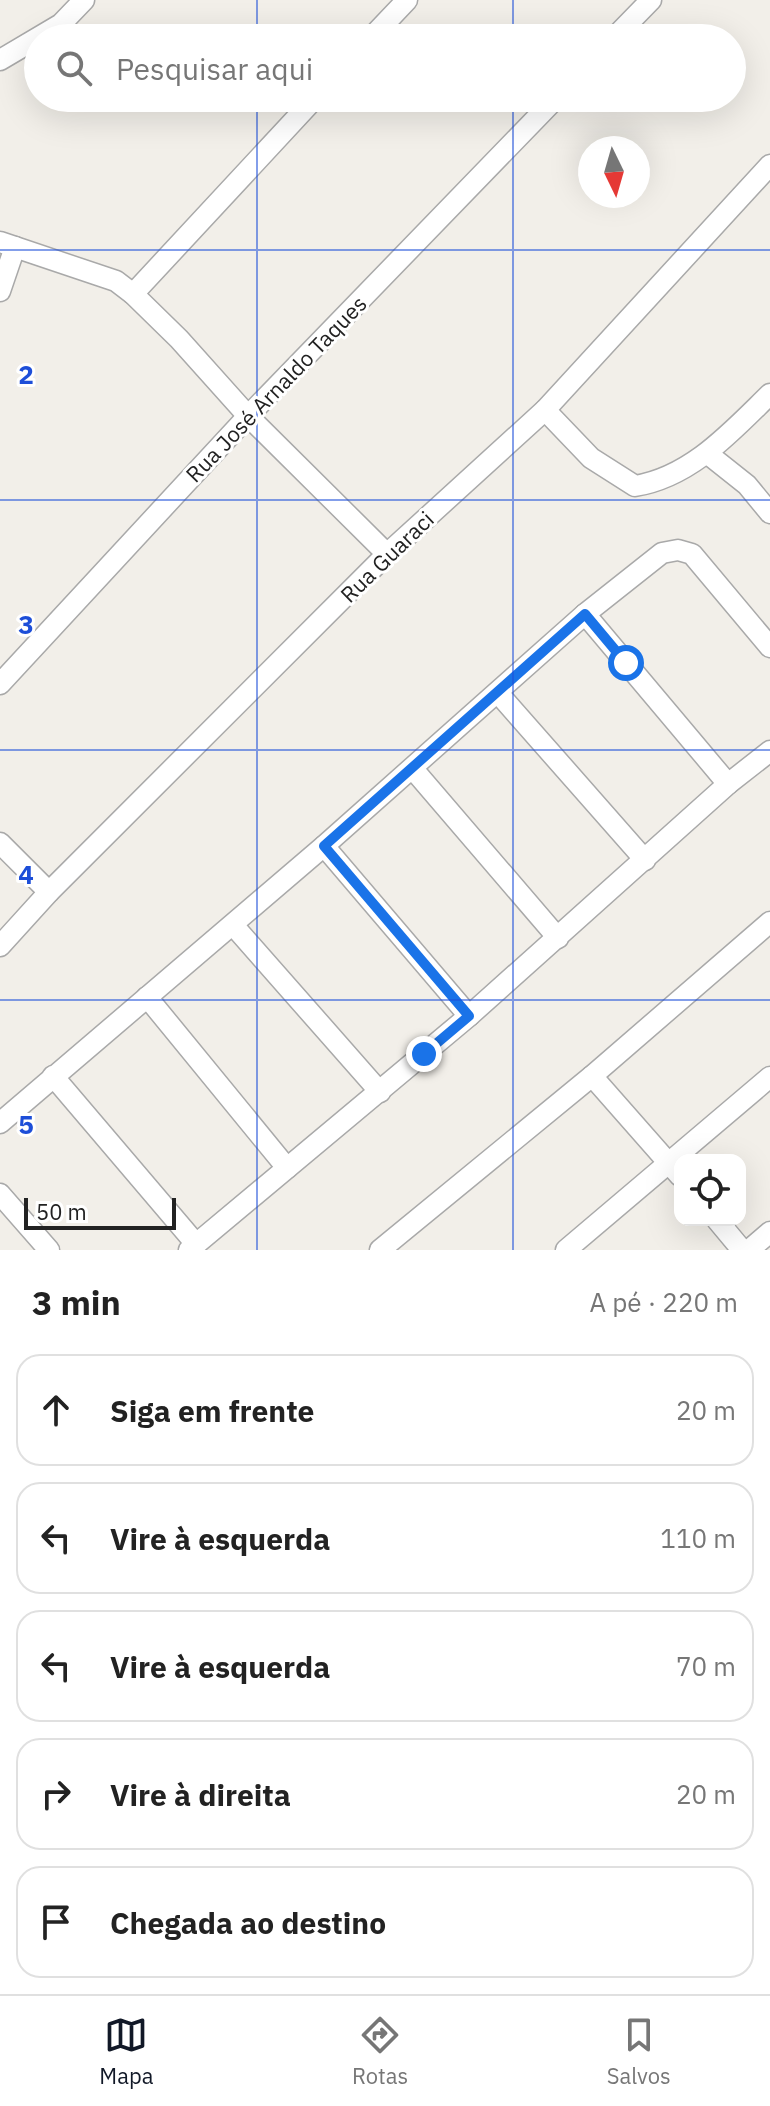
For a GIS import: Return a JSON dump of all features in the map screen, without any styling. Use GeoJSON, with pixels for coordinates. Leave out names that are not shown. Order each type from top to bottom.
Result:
{"type":"FeatureCollection","features":[{"type":"Feature","properties":{"kind":"street"},"geometry":{"type":"LineString","coordinates":[[61,24],[84,0]]}},
{"type":"Feature","properties":{"kind":"street"},"geometry":{"type":"LineString","coordinates":[[384,24],[407,0]]}},
{"type":"Feature","properties":{"kind":"street"},"geometry":{"type":"LineString","coordinates":[[628,24],[651,0]]}},
{"type":"Feature","properties":{"kind":"street"},"geometry":{"type":"LineString","coordinates":[[0,60],[24,46]]}},
{"type":"Feature","properties":{"kind":"street"},"geometry":{"type":"LineString","coordinates":[[133,294],[302,112]]}},
{"type":"Feature","properties":{"kind":"street","name":"Rua José Arnaldo Taques"},"geometry":{"type":"LineString","coordinates":[[0,684],[248,416],[542,112]]}},
{"type":"Feature","properties":{"kind":"street","name":"Rua Guaraci"},"geometry":{"type":"LineString","coordinates":[[0,946],[49,892],[387,554],[545,410],[770,165]]}},
{"type":"Feature","properties":{"kind":"street"},"geometry":{"type":"LineString","coordinates":[[0,291],[8,244],[116,281],[179,339],[248,416],[387,554]]}},
{"type":"Feature","properties":{"kind":"street"},"geometry":{"type":"LineString","coordinates":[[545,410],[591,458],[635,486],[653,483],[708,454],[770,394]]}},
{"type":"Feature","properties":{"kind":"street"},"geometry":{"type":"LineString","coordinates":[[708,454],[747,485],[770,513]]}},
{"type":"Feature","properties":{"kind":"street"},"geometry":{"type":"LineString","coordinates":[[0,1123],[413,769],[585,614],[662,553],[678,550],[692,554],[770,647]]}},
{"type":"Feature","properties":{"kind":"street"},"geometry":{"type":"LineString","coordinates":[[585,614],[728,784]]}},
{"type":"Feature","properties":{"kind":"street"},"geometry":{"type":"LineString","coordinates":[[498,693],[645,860]]}},
{"type":"Feature","properties":{"kind":"street"},"geometry":{"type":"LineString","coordinates":[[53,1076],[192,1247],[469,1016],[728,784],[770,751]]}},
{"type":"Feature","properties":{"kind":"street"},"geometry":{"type":"LineString","coordinates":[[413,769],[558,938]]}},
{"type":"Feature","properties":{"kind":"street"},"geometry":{"type":"LineString","coordinates":[[0,843],[49,892]]}},
{"type":"Feature","properties":{"kind":"street"},"geometry":{"type":"LineString","coordinates":[[324,846],[469,1016]]}},
{"type":"Feature","properties":{"kind":"street"},"geometry":{"type":"LineString","coordinates":[[380,1250],[592,1076],[770,922]]}},
{"type":"Feature","properties":{"kind":"street"},"geometry":{"type":"LineString","coordinates":[[233,925],[380,1092]]}},
{"type":"Feature","properties":{"kind":"street"},"geometry":{"type":"LineString","coordinates":[[147,997],[287,1168]]}},
{"type":"Feature","properties":{"kind":"street"},"geometry":{"type":"LineString","coordinates":[[592,1076],[674,1169]]}},
{"type":"Feature","properties":{"kind":"street"},"geometry":{"type":"LineString","coordinates":[[691,1154],[770,1077]]}},
{"type":"Feature","properties":{"kind":"street"},"geometry":{"type":"LineString","coordinates":[[566,1250],[674,1171]]}},
{"type":"Feature","properties":{"kind":"street"},"geometry":{"type":"LineString","coordinates":[[0,1194],[49,1250]]}},
{"type":"Feature","properties":{"kind":"street"},"geometry":{"type":"LineString","coordinates":[[722,1226],[742,1250]]}},
{"type":"Feature","properties":{"kind":"street"},"geometry":{"type":"LineString","coordinates":[[749,1250],[770,1232]]}},
{"type":"Feature","properties":{"kind":"route"},"geometry":{"type":"LineString","coordinates":[[424,1054],[469,1016],[324,846],[585,614],[626,663]]}}]}
